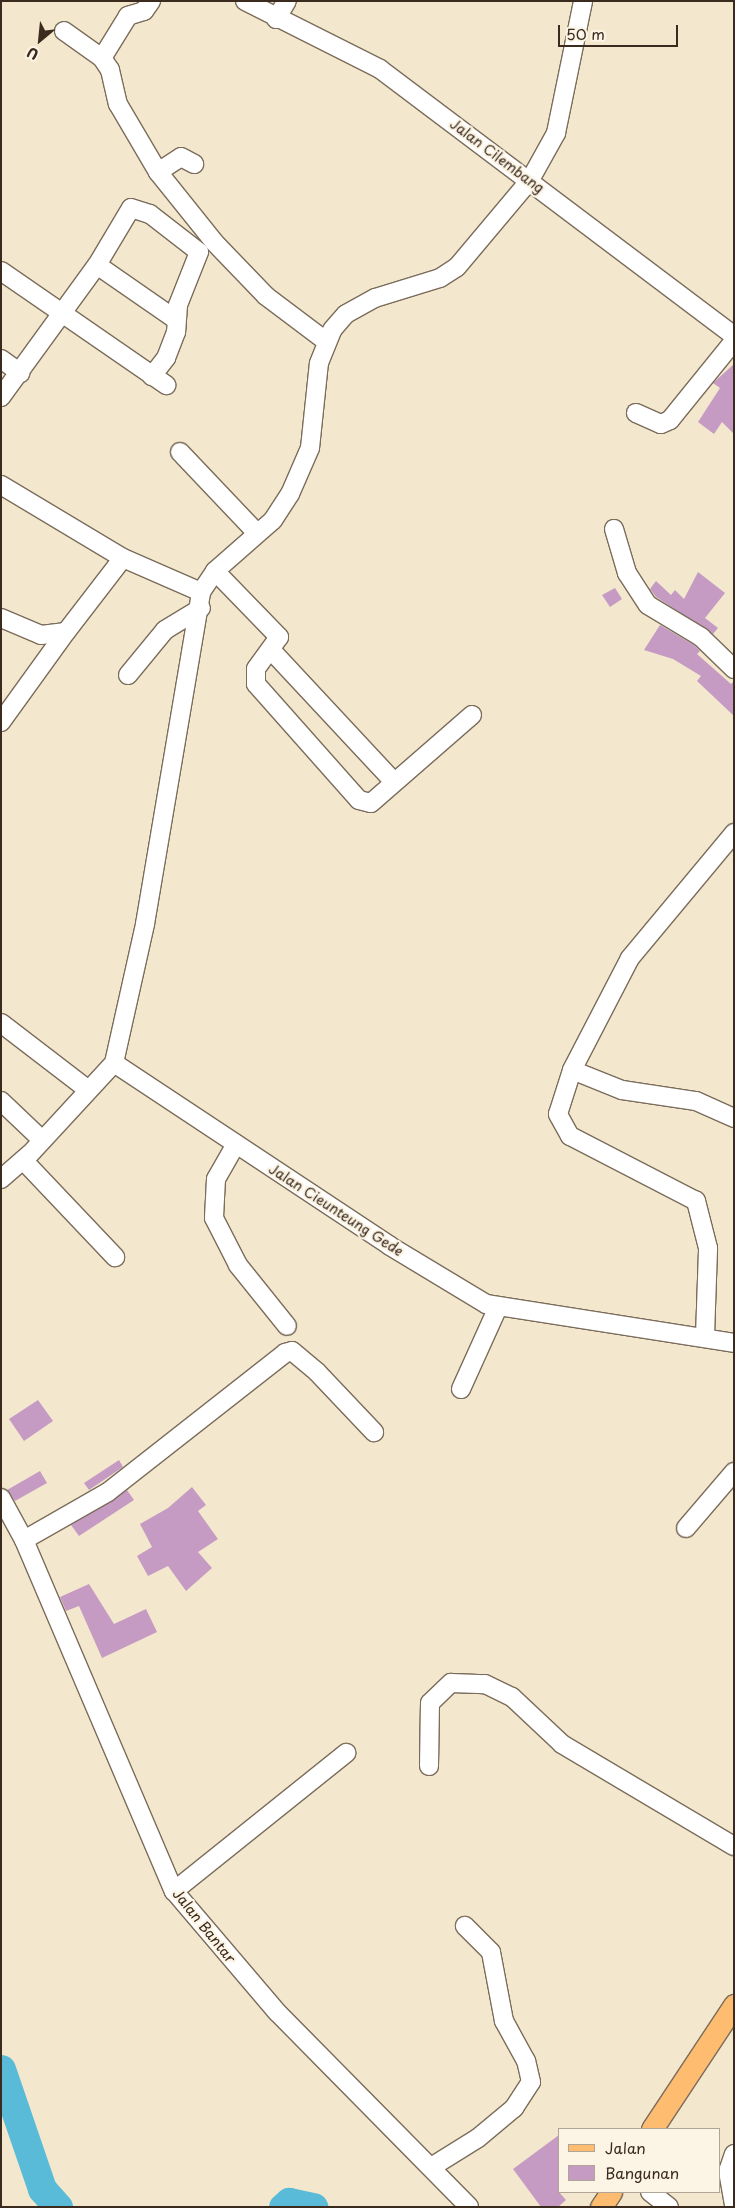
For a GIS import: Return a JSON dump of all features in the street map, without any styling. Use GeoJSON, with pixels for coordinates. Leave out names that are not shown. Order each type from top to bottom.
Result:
{"type":"FeatureCollection","features":[{"type":"Feature","properties":{"kind":"main road"},"geometry":{"type":"LineString","coordinates":[[653,2128],[734,2005]]}},
{"type":"Feature","properties":{"kind":"street"},"geometry":{"type":"LineString","coordinates":[[102,58],[128,16],[144,10],[151,1]]}},
{"type":"Feature","properties":{"kind":"street","name":"Jalan Cilembang"},"geometry":{"type":"LineString","coordinates":[[244,1],[276,19],[380,69],[530,180],[734,336]]}},
{"type":"Feature","properties":{"kind":"street"},"geometry":{"type":"LineString","coordinates":[[276,19],[287,1]]}},
{"type":"Feature","properties":{"kind":"street"},"geometry":{"type":"LineString","coordinates":[[1,1178],[42,1140],[87,1088],[114,1062],[145,924],[201,600],[215,571],[257,533],[290,494],[310,448],[320,363],[327,342],[346,314],[375,298],[440,278],[457,266],[530,180],[556,133],[579,10]]}},
{"type":"Feature","properties":{"kind":"street"},"geometry":{"type":"LineString","coordinates":[[64,31],[102,58],[110,70],[118,104],[158,172],[214,242],[266,296],[327,342]]}},
{"type":"Feature","properties":{"kind":"street"},"geometry":{"type":"LineString","coordinates":[[158,172],[181,157],[194,164]]}},
{"type":"Feature","properties":{"kind":"street"},"geometry":{"type":"LineString","coordinates":[[1,271],[63,314],[159,381],[176,332],[175,319],[199,252],[188,239],[150,214],[131,208],[97,265],[63,314],[1,397]]}},
{"type":"Feature","properties":{"kind":"street"},"geometry":{"type":"LineString","coordinates":[[97,265],[175,319]]}},
{"type":"Feature","properties":{"kind":"street"},"geometry":{"type":"LineString","coordinates":[[636,413],[660,424],[670,420],[734,341]]}},
{"type":"Feature","properties":{"kind":"street"},"geometry":{"type":"LineString","coordinates":[[1,359],[20,372]]}},
{"type":"Feature","properties":{"kind":"street"},"geometry":{"type":"LineString","coordinates":[[180,452],[257,533]]}},
{"type":"Feature","properties":{"kind":"street"},"geometry":{"type":"LineString","coordinates":[[1,485],[123,558],[201,600]]}},
{"type":"Feature","properties":{"kind":"street"},"geometry":{"type":"LineString","coordinates":[[614,529],[626,573],[648,605],[701,637],[734,669]]}},
{"type":"Feature","properties":{"kind":"street"},"geometry":{"type":"LineString","coordinates":[[1,722],[66,632],[123,558]]}},
{"type":"Feature","properties":{"kind":"street"},"geometry":{"type":"LineString","coordinates":[[215,571],[279,637],[256,670],[256,684],[359,800],[371,803],[472,715]]}},
{"type":"Feature","properties":{"kind":"street"},"geometry":{"type":"LineString","coordinates":[[128,675],[165,630],[201,600]]}},
{"type":"Feature","properties":{"kind":"street"},"geometry":{"type":"LineString","coordinates":[[1,618],[41,635],[66,632]]}},
{"type":"Feature","properties":{"kind":"street"},"geometry":{"type":"LineString","coordinates":[[271,650],[394,782]]}},
{"type":"Feature","properties":{"kind":"street"},"geometry":{"type":"LineString","coordinates":[[705,1336],[709,1268],[708,1248],[700,1214],[689,1194],[570,1136],[561,1126],[559,1104],[572,1070],[630,958],[734,833]]}},
{"type":"Feature","properties":{"kind":"street"},"geometry":{"type":"LineString","coordinates":[[1,1023],[87,1088]]}},
{"type":"Feature","properties":{"kind":"street","name":"Jalan Cieunteung Gede"},"geometry":{"type":"LineString","coordinates":[[114,1062],[457,1289],[498,1306],[705,1336],[734,1343]]}},
{"type":"Feature","properties":{"kind":"street"},"geometry":{"type":"LineString","coordinates":[[572,1070],[622,1090],[696,1101],[734,1118]]}},
{"type":"Feature","properties":{"kind":"street"},"geometry":{"type":"LineString","coordinates":[[1,1102],[42,1140]]}},
{"type":"Feature","properties":{"kind":"street"},"geometry":{"type":"LineString","coordinates":[[236,1144],[216,1179],[214,1218],[238,1265],[288,1326]]}},
{"type":"Feature","properties":{"kind":"street"},"geometry":{"type":"LineString","coordinates":[[22,1160],[115,1257]]}},
{"type":"Feature","properties":{"kind":"street"},"geometry":{"type":"LineString","coordinates":[[461,1389],[498,1306]]}},
{"type":"Feature","properties":{"kind":"street"},"geometry":{"type":"LineString","coordinates":[[24,1540],[108,1492],[285,1353],[292,1351],[317,1372],[374,1432]]}},
{"type":"Feature","properties":{"kind":"street"},"geometry":{"type":"LineString","coordinates":[[686,1528],[734,1472]]}},
{"type":"Feature","properties":{"kind":"street","name":"Jalan Bantar"},"geometry":{"type":"LineString","coordinates":[[1,1498],[24,1540],[174,1891],[278,2013],[433,2166],[470,2207]]}},
{"type":"Feature","properties":{"kind":"street"},"geometry":{"type":"LineString","coordinates":[[429,1766],[430,1703],[451,1683],[485,1684],[512,1698],[562,1744],[734,1846]]}},
{"type":"Feature","properties":{"kind":"street"},"geometry":{"type":"LineString","coordinates":[[174,1891],[346,1753]]}},
{"type":"Feature","properties":{"kind":"street"},"geometry":{"type":"LineString","coordinates":[[433,2166],[514,2108],[531,2082],[526,2062],[504,2021],[491,1952],[465,1926]]}},
{"type":"Feature","properties":{"kind":"street"},"geometry":{"type":"LineString","coordinates":[[734,2154],[728,2171],[734,2204]]}},
{"type":"Feature","properties":{"kind":"street"},"geometry":{"type":"LineString","coordinates":[[651,2193],[670,2207]]}},
{"type":"Feature","properties":{"kind":"building"},"geometry":{"type":"Polygon","coordinates":[[[734,364],[734,434],[722,422],[714,434],[698,422],[720,388],[713,383],[734,364]]]}},
{"type":"Feature","properties":{"kind":"building"},"geometry":{"type":"Polygon","coordinates":[[[698,572],[725,593],[705,618],[718,628],[713,634],[656,597],[650,589],[656,581],[671,595],[675,590],[684,599],[698,572]]]}},
{"type":"Feature","properties":{"kind":"building"},"geometry":{"type":"Polygon","coordinates":[[[615,588],[622,599],[610,607],[602,595],[615,588]]]}},
{"type":"Feature","properties":{"kind":"building"},"geometry":{"type":"Polygon","coordinates":[[[660,625],[694,645],[700,651],[697,654],[731,684],[734,681],[734,716],[697,681],[701,676],[673,659],[644,650],[660,625]]]}},
{"type":"Feature","properties":{"kind":"building"},"geometry":{"type":"Polygon","coordinates":[[[38,1400],[53,1421],[24,1441],[9,1419],[38,1400]]]}},
{"type":"Feature","properties":{"kind":"building"},"geometry":{"type":"Polygon","coordinates":[[[119,1460],[123,1467],[89,1490],[84,1483],[119,1460]]]}},
{"type":"Feature","properties":{"kind":"building"},"geometry":{"type":"Polygon","coordinates":[[[40,1471],[47,1483],[15,1501],[7,1490],[40,1471]]]}},
{"type":"Feature","properties":{"kind":"building"},"geometry":{"type":"Polygon","coordinates":[[[192,1487],[206,1505],[198,1511],[218,1539],[198,1552],[212,1568],[186,1591],[168,1566],[148,1576],[137,1556],[152,1547],[140,1524],[168,1508],[192,1487]]]}},
{"type":"Feature","properties":{"kind":"building"},"geometry":{"type":"Polygon","coordinates":[[[127,1490],[134,1500],[79,1536],[71,1525],[127,1490]]]}},
{"type":"Feature","properties":{"kind":"building"},"geometry":{"type":"Polygon","coordinates":[[[89,1584],[114,1624],[146,1609],[157,1632],[102,1658],[79,1606],[66,1611],[60,1597],[89,1584]]]}},
{"type":"Feature","properties":{"kind":"building"},"geometry":{"type":"Polygon","coordinates":[[[558,2136],[558,2193],[566,2200],[558,2207],[541,2207],[513,2169],[558,2136]]]}},
{"type":"Feature","properties":{"kind":"waterway"},"geometry":{"type":"LineString","coordinates":[[1,2069],[42,2189],[58,2207]]}},
{"type":"Feature","properties":{"kind":"waterway"},"geometry":{"type":"LineString","coordinates":[[283,2207],[289,2202],[313,2207]]}}]}
